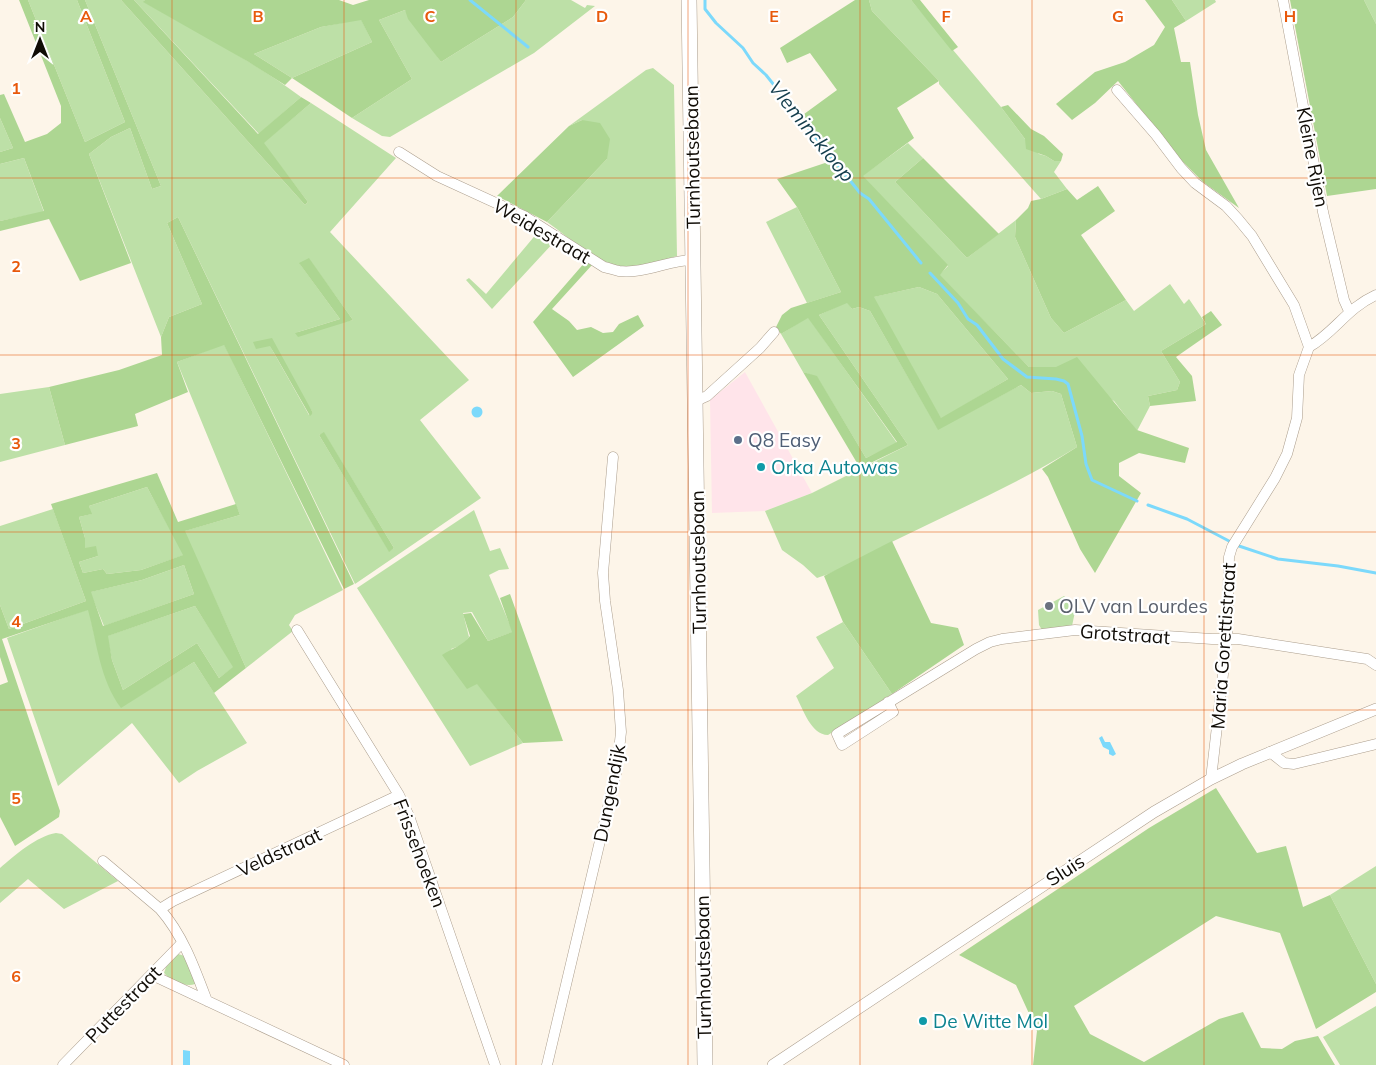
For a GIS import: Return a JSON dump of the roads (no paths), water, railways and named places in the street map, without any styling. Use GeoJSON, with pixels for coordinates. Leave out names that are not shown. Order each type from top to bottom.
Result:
{"type":"FeatureCollection","features":[{"type":"Feature","properties":{"kind":"main road","name":"Turnhoutsebaan"},"geometry":{"type":"LineString","coordinates":[[689,0],[705,1065]]}},
{"type":"Feature","properties":{"kind":"street","name":"Kleine Rijen"},"geometry":{"type":"LineString","coordinates":[[1283,0],[1323,212],[1342,293],[1349,312]]}},
{"type":"Feature","properties":{"kind":"street"},"geometry":{"type":"LineString","coordinates":[[1117,90],[1156,135],[1181,168],[1195,183],[1226,206],[1252,236],[1294,305],[1310,347],[1320,341],[1349,312],[1365,300],[1376,295]]}},
{"type":"Feature","properties":{"kind":"street","name":"Weidestraat"},"geometry":{"type":"LineString","coordinates":[[399,152],[437,176],[524,216],[604,267],[619,271],[634,271],[679,260],[693,260]]}},
{"type":"Feature","properties":{"kind":"street"},"geometry":{"type":"LineString","coordinates":[[696,401],[707,396],[760,348],[774,332]]}},
{"type":"Feature","properties":{"kind":"street","name":"Maria Gorettistraat"},"geometry":{"type":"LineString","coordinates":[[1211,779],[1227,639],[1229,557],[1232,546],[1287,454],[1297,418],[1298,375],[1310,347]]}},
{"type":"Feature","properties":{"kind":"street","name":"Dungendijk"},"geometry":{"type":"LineString","coordinates":[[547,1065],[616,776],[620,750],[621,732],[618,690],[604,587],[613,458]]}},
{"type":"Feature","properties":{"kind":"street","name":"Frissehoeken"},"geometry":{"type":"LineString","coordinates":[[297,630],[400,795],[416,835],[495,1065]]}},
{"type":"Feature","properties":{"kind":"street","name":"Grotstraat"},"geometry":{"type":"LineString","coordinates":[[888,702],[893,712],[842,745],[837,734],[888,702],[976,649],[996,640],[1075,630],[1212,639],[1238,638],[1367,659],[1376,665]]}},
{"type":"Feature","properties":{"kind":"street","name":"Sluis"},"geometry":{"type":"LineString","coordinates":[[773,1065],[1154,812],[1211,779],[1270,752],[1376,709]]}},
{"type":"Feature","properties":{"kind":"street"},"geometry":{"type":"LineString","coordinates":[[1270,752],[1284,763],[1294,764],[1376,744]]}},
{"type":"Feature","properties":{"kind":"street","name":"Veldstraat"},"geometry":{"type":"LineString","coordinates":[[160,909],[400,795]]}},
{"type":"Feature","properties":{"kind":"street"},"geometry":{"type":"LineString","coordinates":[[103,861],[167,917],[194,967],[207,1001]]}},
{"type":"Feature","properties":{"kind":"street","name":"Puttestraat"},"geometry":{"type":"LineString","coordinates":[[63,1065],[182,943]]}},
{"type":"Feature","properties":{"kind":"street"},"geometry":{"type":"LineString","coordinates":[[152,975],[344,1065]]}},
{"type":"Feature","properties":{"kind":"water"},"geometry":{"type":"Polygon","coordinates":[[[477,406],[483,412],[477,418],[471,412],[477,406]]]}},
{"type":"Feature","properties":{"kind":"water"},"geometry":{"type":"Polygon","coordinates":[[[1102,736],[1105,742],[1110,742],[1116,754],[1113,756],[1109,754],[1109,750],[1103,747],[1099,738],[1102,736]]]}},
{"type":"Feature","properties":{"kind":"water"},"geometry":{"type":"Polygon","coordinates":[[[183,1050],[190,1051],[190,1065],[183,1065],[183,1050]]]}},
{"type":"Feature","properties":{"kind":"waterway"},"geometry":{"type":"LineString","coordinates":[[470,0],[528,47]]}},
{"type":"Feature","properties":{"kind":"waterway","name":"Vleminckloop"},"geometry":{"type":"LineString","coordinates":[[705,0],[705,9],[716,23],[743,48],[753,63],[766,75],[860,193],[869,199],[921,263]]}},
{"type":"Feature","properties":{"kind":"waterway","name":"Vleminckloop"},"geometry":{"type":"LineString","coordinates":[[930,273],[958,303],[968,319],[977,325],[1003,359],[1027,377],[1056,379],[1068,384],[1082,436],[1086,464],[1092,480],[1137,501]]}},
{"type":"Feature","properties":{"kind":"waterway","name":"Vleminckloop"},"geometry":{"type":"LineString","coordinates":[[1148,505],[1187,519],[1229,541]]}},
{"type":"Feature","properties":{"kind":"waterway","name":"Vleminckloop"},"geometry":{"type":"LineString","coordinates":[[1239,546],[1278,559],[1338,566],[1376,573]]}},
{"type":"Feature","properties":{"kind":"place","name":"Q8 Easy"},"geometry":{"type":"Point","coordinates":[738,440]}},
{"type":"Feature","properties":{"kind":"place","name":"Orka Autowas"},"geometry":{"type":"Point","coordinates":[761,467]}},
{"type":"Feature","properties":{"kind":"place","name":"OLV van Lourdes"},"geometry":{"type":"Point","coordinates":[1049,606]}},
{"type":"Feature","properties":{"kind":"place","name":"De Witte Mol"},"geometry":{"type":"Point","coordinates":[923,1021]}}]}
